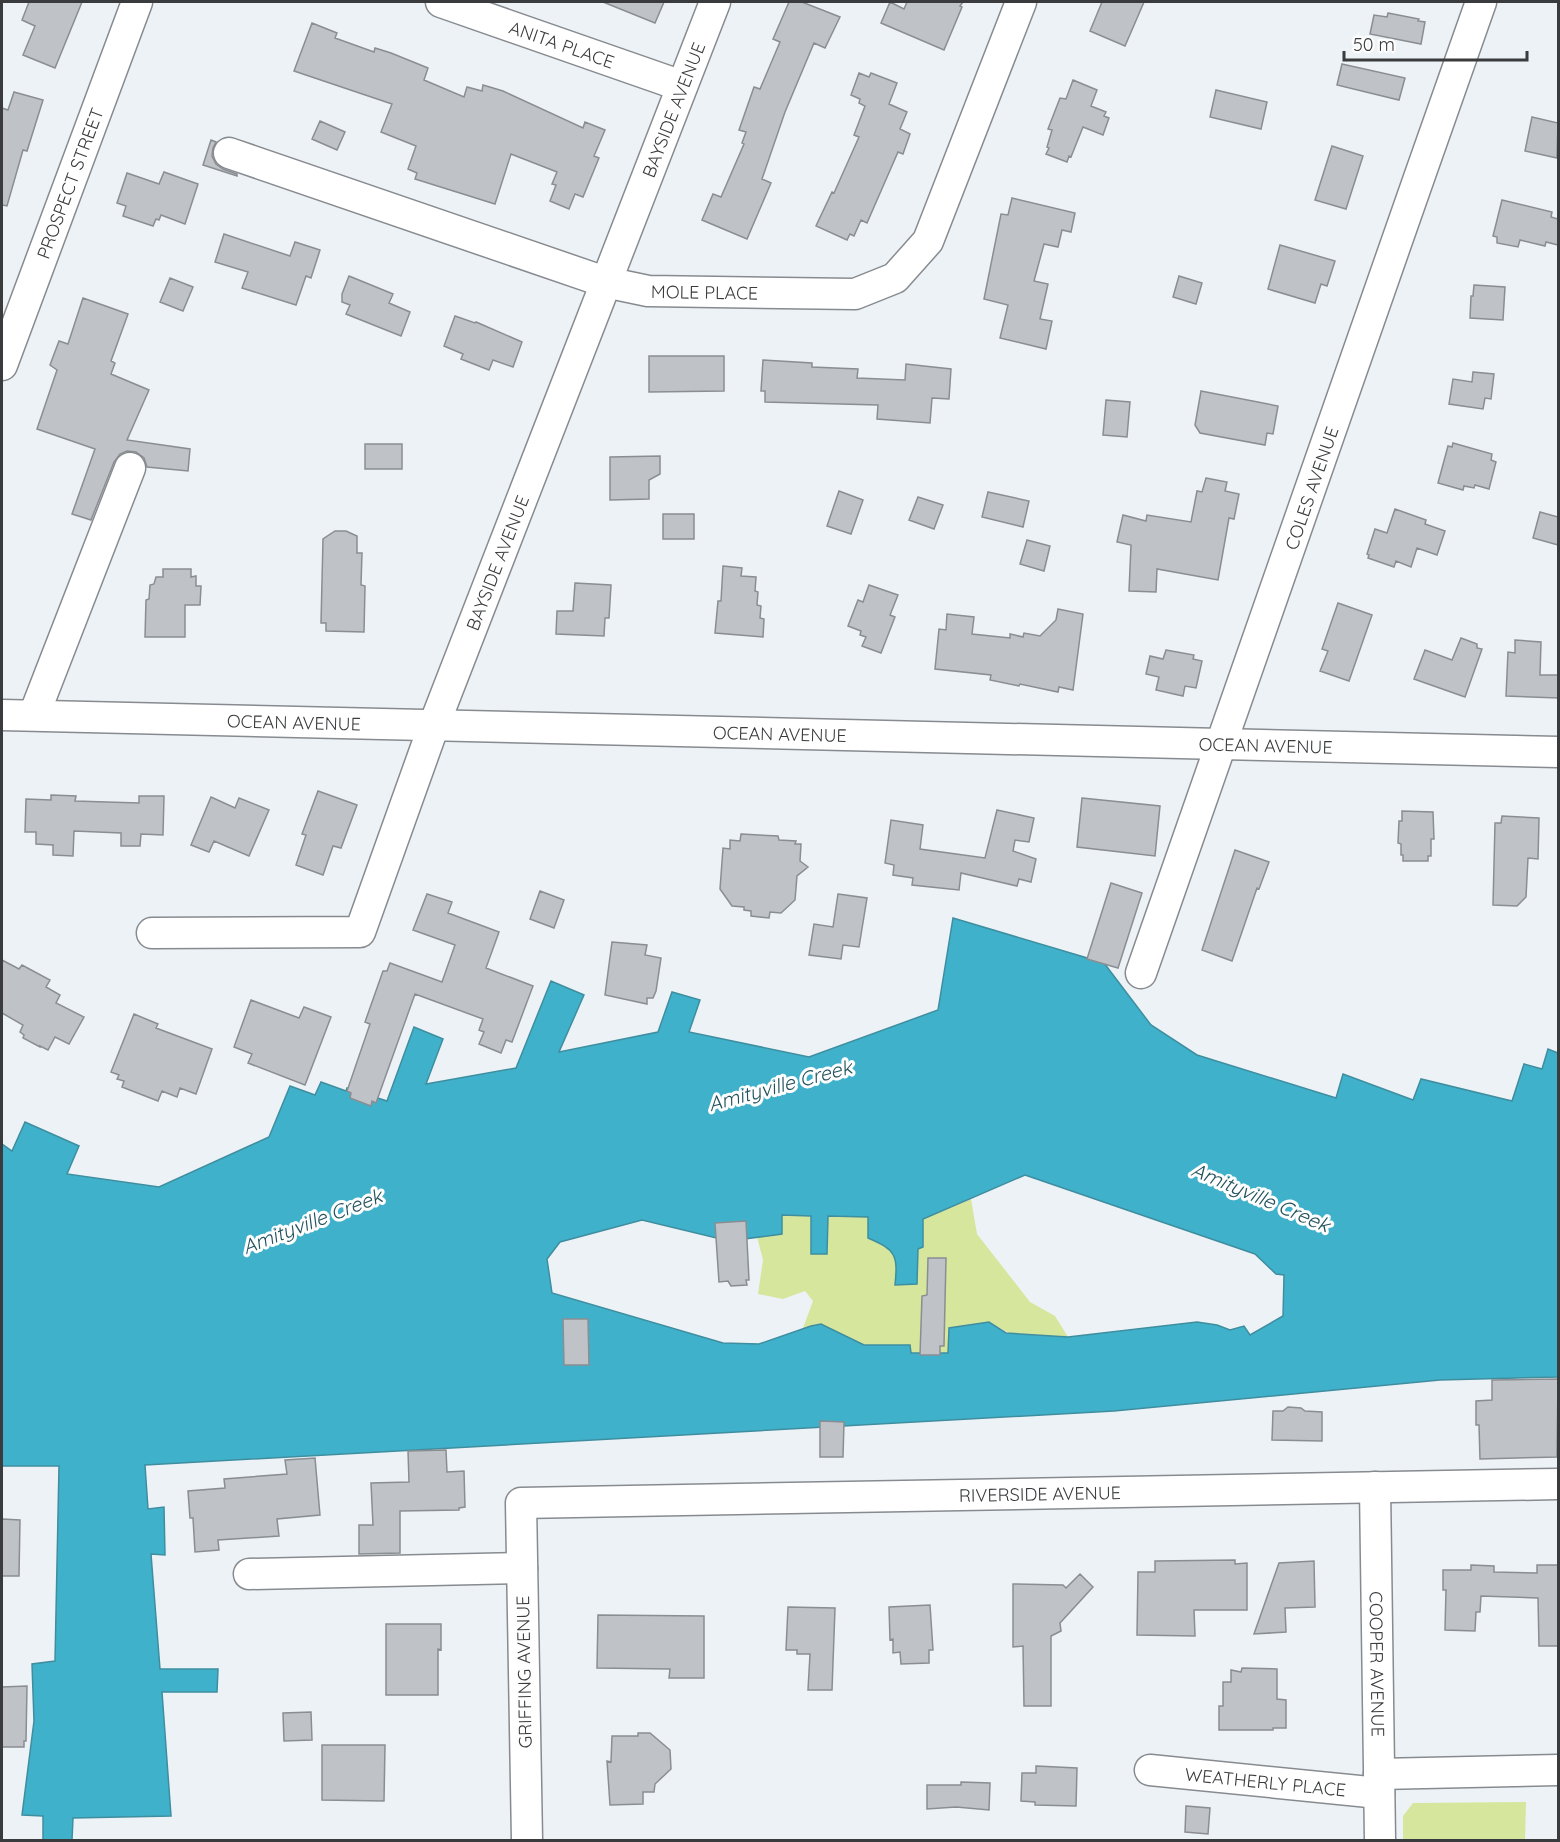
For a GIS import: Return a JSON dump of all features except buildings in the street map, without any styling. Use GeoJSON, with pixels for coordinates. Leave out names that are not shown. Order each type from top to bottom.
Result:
{"type":"FeatureCollection","features":[{"type":"Feature","properties":{"kind":"street","name":"PROSPECT STREET"},"geometry":{"type":"LineString","coordinates":[[2,365],[137,2]]}},
{"type":"Feature","properties":{"kind":"street","name":"ANITA PLACE"},"geometry":{"type":"LineString","coordinates":[[441,2],[682,86]]}},
{"type":"Feature","properties":{"kind":"street","name":"BAYSIDE AVENUE"},"geometry":{"type":"LineString","coordinates":[[152,933],[360,932],[434,725],[715,2]]}},
{"type":"Feature","properties":{"kind":"street","name":"MOLE PLACE"},"geometry":{"type":"LineString","coordinates":[[228,153],[605,282],[648,291],[855,294],[895,278],[928,240],[1021,2]]}},
{"type":"Feature","properties":{"kind":"street","name":"COLES AVENUE"},"geometry":{"type":"LineString","coordinates":[[1141,973],[1481,2]]}},
{"type":"Feature","properties":{"kind":"street"},"geometry":{"type":"LineString","coordinates":[[34,716],[130,468]]}},
{"type":"Feature","properties":{"kind":"street","name":"OCEAN AVENUE"},"geometry":{"type":"LineString","coordinates":[[2,715],[1558,752]]}},
{"type":"Feature","properties":{"kind":"street","name":"RIVERSIDE AVENUE"},"geometry":{"type":"LineString","coordinates":[[521,1503],[1558,1484]]}},
{"type":"Feature","properties":{"kind":"street","name":"COOPER AVENUE"},"geometry":{"type":"LineString","coordinates":[[1375,1487],[1380,1840]]}},
{"type":"Feature","properties":{"kind":"street","name":"GRIFFING AVENUE"},"geometry":{"type":"LineString","coordinates":[[521,1503],[527,1840]]}},
{"type":"Feature","properties":{"kind":"street"},"geometry":{"type":"LineString","coordinates":[[249,1574],[522,1568]]}},
{"type":"Feature","properties":{"kind":"street","name":"WEATHERLY PLACE"},"geometry":{"type":"LineString","coordinates":[[1150,1770],[1379,1784],[1558,1770]]}},
{"type":"Feature","properties":{"kind":"green space"},"geometry":{"type":"Polygon","coordinates":[[[971,1199],[977,1234],[1030,1302],[1055,1316],[1068,1337],[1009,1333],[989,1322],[949,1328],[949,1353],[911,1353],[910,1345],[864,1345],[821,1325],[803,1328],[813,1301],[805,1291],[783,1299],[758,1294],[763,1260],[757,1237],[781,1234],[782,1215],[811,1216],[811,1254],[827,1253],[828,1215],[868,1217],[868,1238],[886,1246],[893,1252],[897,1264],[917,1283],[918,1249],[923,1247],[923,1219],[971,1199]]]}},
{"type":"Feature","properties":{"kind":"green space"},"geometry":{"type":"Polygon","coordinates":[[[1526,1802],[1525,1840],[1403,1840],[1403,1816],[1413,1803],[1526,1802]]]}},
{"type":"Feature","properties":{"kind":"water","name":"Amityville Creek"},"geometry":{"type":"Polygon","coordinates":[[[953,918],[1104,963],[1151,1025],[1197,1055],[1336,1098],[1343,1074],[1413,1100],[1421,1079],[1512,1101],[1524,1064],[1542,1069],[1548,1049],[1558,1053],[1558,1377],[1440,1380],[1114,1411],[145,1465],[148,1509],[164,1507],[165,1555],[151,1554],[160,1669],[218,1669],[217,1692],[162,1692],[171,1816],[73,1818],[72,1840],[43,1840],[43,1816],[22,1815],[34,1721],[32,1664],[55,1661],[59,1466],[2,1466],[2,1144],[12,1151],[25,1122],[79,1146],[67,1174],[159,1187],[269,1137],[290,1086],[315,1095],[321,1082],[387,1101],[414,1027],[443,1039],[426,1084],[516,1068],[551,981],[584,995],[559,1052],[658,1032],[672,992],[700,1000],[689,1032],[809,1057],[938,1010],[953,918]],[[1025,1175],[923,1219],[923,1247],[918,1249],[917,1284],[895,1285],[895,1260],[890,1250],[868,1238],[868,1217],[828,1216],[827,1254],[811,1254],[811,1216],[782,1215],[782,1234],[729,1241],[642,1220],[560,1242],[547,1259],[552,1293],[723,1343],[759,1344],[821,1324],[864,1345],[910,1345],[911,1353],[948,1353],[949,1328],[989,1322],[1006,1333],[1068,1337],[1197,1322],[1230,1330],[1244,1326],[1250,1335],[1283,1316],[1284,1275],[1276,1274],[1255,1254],[1025,1175]]]}}]}
